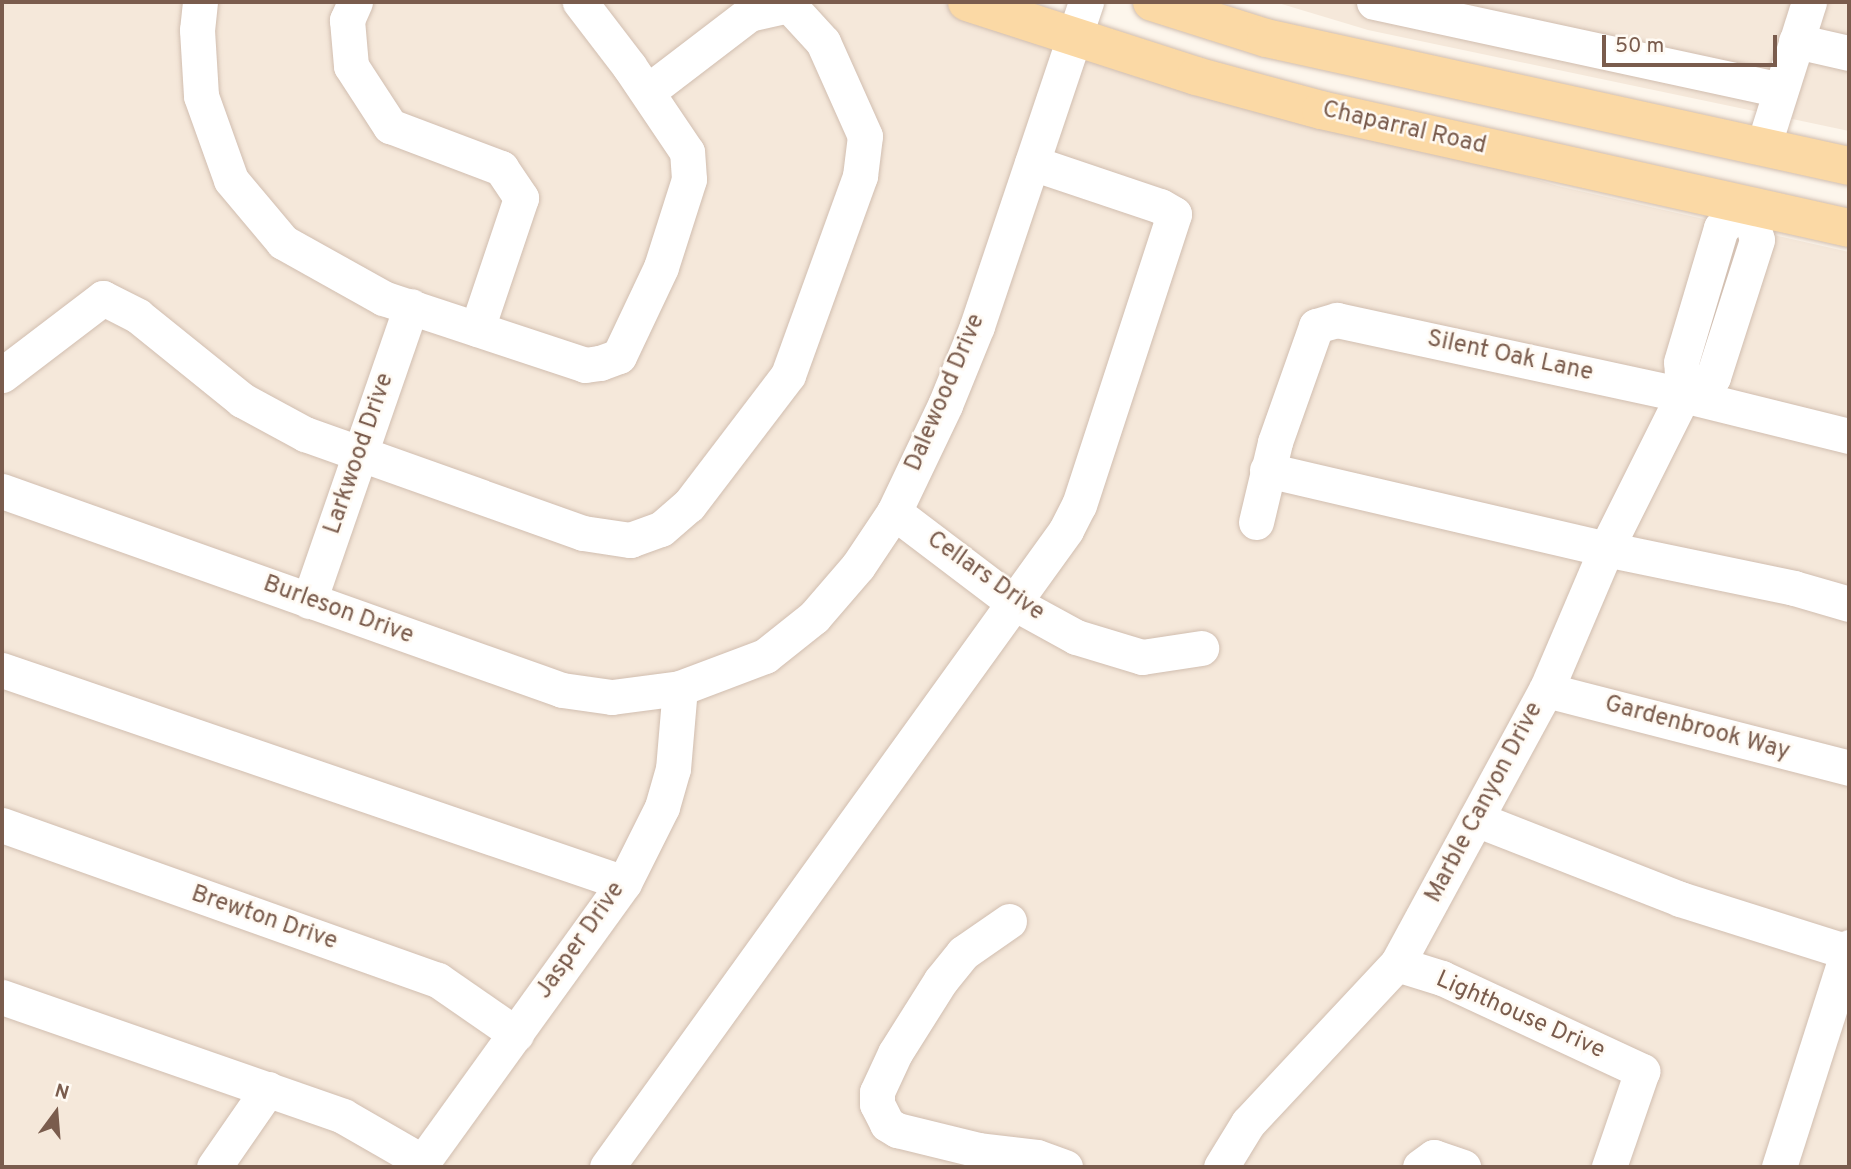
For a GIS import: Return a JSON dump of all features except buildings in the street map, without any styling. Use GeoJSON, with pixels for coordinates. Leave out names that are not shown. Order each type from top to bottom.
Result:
{"type":"FeatureCollection","features":[{"type":"Feature","properties":{"kind":"main road","name":"Chaparral Road"},"geometry":{"type":"LineString","coordinates":[[967,2],[1080,19],[1196,76],[1321,110],[1849,228]]}},
{"type":"Feature","properties":{"kind":"main road"},"geometry":{"type":"LineString","coordinates":[[1152,2],[1266,38],[1849,166]]}},
{"type":"Feature","properties":{"kind":"main road"},"geometry":{"type":"LineString","coordinates":[[1747,205],[1763,147]]}},
{"type":"Feature","properties":{"kind":"street"},"geometry":{"type":"LineString","coordinates":[[200,2],[197,30],[201,96],[231,180],[283,242],[383,298],[585,365],[619,356],[661,267],[689,179],[687,152],[647,92],[580,2]]}},
{"type":"Feature","properties":{"kind":"street"},"geometry":{"type":"LineString","coordinates":[[355,2],[347,20],[351,66],[390,126],[501,168],[521,198],[477,329]]}},
{"type":"Feature","properties":{"kind":"street"},"geometry":{"type":"LineString","coordinates":[[1374,2],[1781,90]]}},
{"type":"Feature","properties":{"kind":"street"},"geometry":{"type":"LineString","coordinates":[[1763,147],[1809,2]]}},
{"type":"Feature","properties":{"kind":"street"},"geometry":{"type":"LineString","coordinates":[[2,375],[103,298],[138,317],[242,400],[305,435],[583,533],[630,540],[661,529],[689,505],[788,375],[809,324],[860,176],[865,136],[823,42],[789,5],[749,14],[647,92]]}},
{"type":"Feature","properties":{"kind":"street","name":"Dalewood Drive"},"geometry":{"type":"LineString","coordinates":[[680,688],[765,656],[814,617],[858,566],[894,512],[945,405],[976,326],[1080,19]]}},
{"type":"Feature","properties":{"kind":"street"},"geometry":{"type":"LineString","coordinates":[[1796,41],[1849,53]]}},
{"type":"Feature","properties":{"kind":"street"},"geometry":{"type":"LineString","coordinates":[[607,1167],[1014,603],[1066,530],[1079,505],[1174,214],[1160,206],[1032,163]]}},
{"type":"Feature","properties":{"kind":"street","name":"Marble Canyon Drive"},"geometry":{"type":"LineString","coordinates":[[1221,1167],[1248,1123],[1397,964],[1546,690],[1606,549],[1683,395],[1681,362],[1721,228],[1747,205]]}},
{"type":"Feature","properties":{"kind":"street","name":"Larkwood Drive"},"geometry":{"type":"LineString","coordinates":[[309,601],[411,306]]}},
{"type":"Feature","properties":{"kind":"street","name":"Silent Oak Lane"},"geometry":{"type":"LineString","coordinates":[[1267,470],[1316,326],[1337,320],[1683,395],[1849,436]]}},
{"type":"Feature","properties":{"kind":"street"},"geometry":{"type":"LineString","coordinates":[[1256,522],[1267,470],[1606,549],[1794,588],[1849,604]]}},
{"type":"Feature","properties":{"kind":"street","name":"Burleson Drive"},"geometry":{"type":"LineString","coordinates":[[2,491],[562,691],[612,697],[680,688]]}},
{"type":"Feature","properties":{"kind":"street","name":"Cellars Drive"},"geometry":{"type":"LineString","coordinates":[[894,512],[1014,603],[1076,637],[1142,657],[1201,648]]}},
{"type":"Feature","properties":{"kind":"street"},"geometry":{"type":"LineString","coordinates":[[2,670],[624,883]]}},
{"type":"Feature","properties":{"kind":"street","name":"Jasper Drive"},"geometry":{"type":"LineString","coordinates":[[421,1165],[624,883],[666,795],[673,769],[680,688]]}},
{"type":"Feature","properties":{"kind":"street","name":"Gardenbrook Way"},"geometry":{"type":"LineString","coordinates":[[1546,690],[1849,768]]}},
{"type":"Feature","properties":{"kind":"street"},"geometry":{"type":"LineString","coordinates":[[1476,819],[1680,899],[1848,950],[1779,1167]]}},
{"type":"Feature","properties":{"kind":"street","name":"Brewton Drive"},"geometry":{"type":"LineString","coordinates":[[2,825],[438,980],[516,1034]]}},
{"type":"Feature","properties":{"kind":"street"},"geometry":{"type":"LineString","coordinates":[[1009,921],[963,953],[926,1001],[895,1053],[877,1092],[880,1115],[897,1130],[958,1146],[1037,1157],[1065,1167]]}},
{"type":"Feature","properties":{"kind":"street","name":"Lighthouse Drive"},"geometry":{"type":"LineString","coordinates":[[1397,964],[1442,978],[1642,1071],[1609,1167]]}},
{"type":"Feature","properties":{"kind":"street"},"geometry":{"type":"LineString","coordinates":[[2,997],[343,1116],[421,1165]]}},
{"type":"Feature","properties":{"kind":"street"},"geometry":{"type":"LineString","coordinates":[[214,1167],[268,1088]]}},
{"type":"Feature","properties":{"kind":"street"},"geometry":{"type":"LineString","coordinates":[[1420,1167],[1434,1157],[1463,1167]]}},
{"type":"Feature","properties":{"kind":"shaded area"},"geometry":{"type":"Polygon","coordinates":[[[2,2],[943,2],[1558,186],[1849,252],[1849,1167],[2,1167],[2,2]]]}},
{"type":"Feature","properties":{"kind":"shaded area"},"geometry":{"type":"Polygon","coordinates":[[[1275,2],[1849,2],[1849,131],[1368,30],[1275,2]]]}}]}
